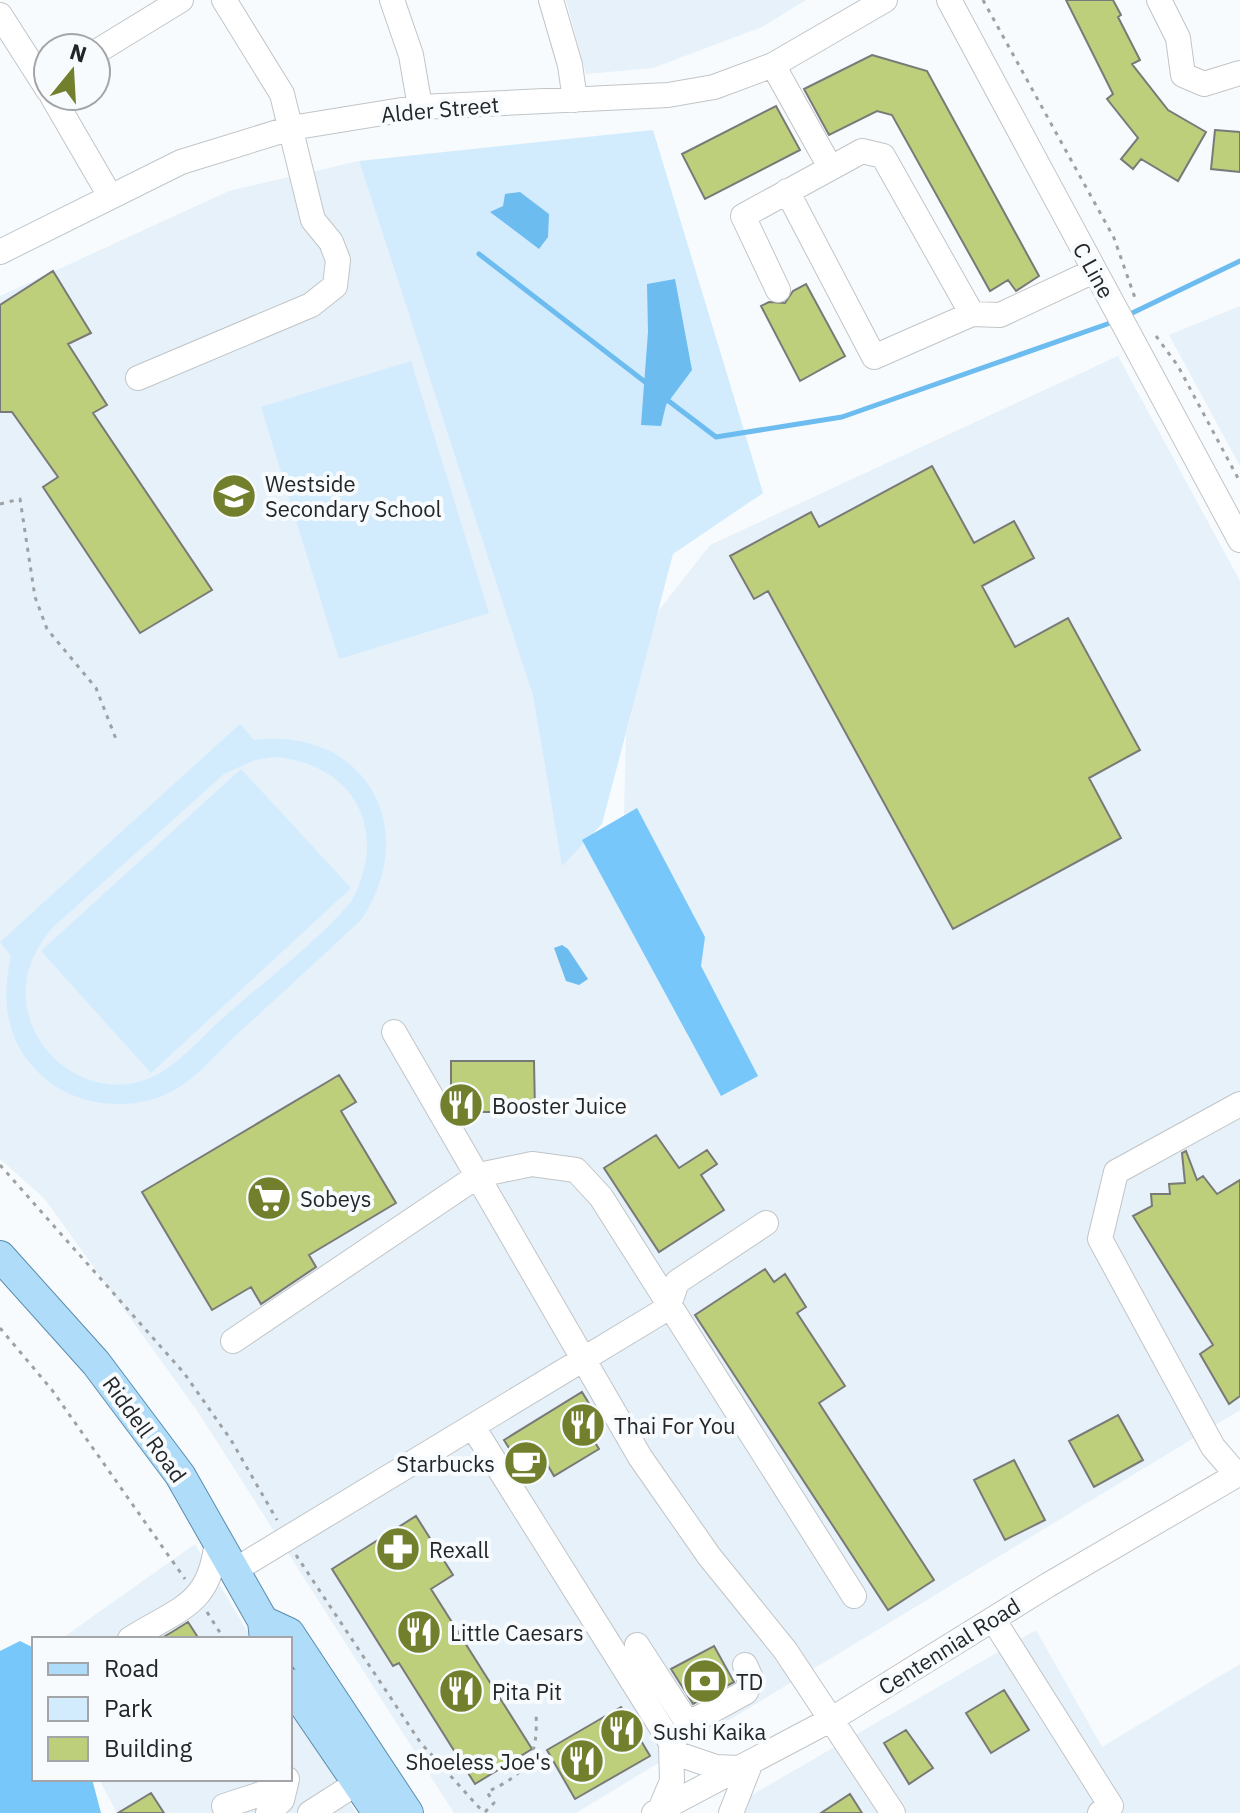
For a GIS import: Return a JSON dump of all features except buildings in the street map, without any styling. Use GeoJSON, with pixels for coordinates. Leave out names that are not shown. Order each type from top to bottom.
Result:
{"type":"FeatureCollection","features":[{"type":"Feature","properties":{"kind":"main road","name":"Riddell Road"},"geometry":{"type":"LineString","coordinates":[[0,1256],[96,1363],[180,1475],[235,1570],[264,1630],[289,1633],[292,1637]]}},
{"type":"Feature","properties":{"kind":"main road","name":"Riddell Road"},"geometry":{"type":"LineString","coordinates":[[292,1638],[408,1813]]}},
{"type":"Feature","properties":{"kind":"main road"},"geometry":{"type":"LineString","coordinates":[[292,1687],[378,1813]]}},
{"type":"Feature","properties":{"kind":"street"},"geometry":{"type":"LineString","coordinates":[[112,42],[181,0]]}},
{"type":"Feature","properties":{"kind":"street"},"geometry":{"type":"LineString","coordinates":[[138,378],[311,305],[335,286],[338,260],[331,242],[313,220],[282,94],[224,0]]}},
{"type":"Feature","properties":{"kind":"street"},"geometry":{"type":"LineString","coordinates":[[392,0],[411,55],[420,107]]}},
{"type":"Feature","properties":{"kind":"street"},"geometry":{"type":"LineString","coordinates":[[551,0],[570,65],[575,100]]}},
{"type":"Feature","properties":{"kind":"street","name":"Alder Street"},"geometry":{"type":"LineString","coordinates":[[0,252],[181,162],[291,128],[420,107],[695,91],[773,65],[885,0]]}},
{"type":"Feature","properties":{"kind":"street","name":"C Line"},"geometry":{"type":"LineString","coordinates":[[949,0],[1094,271],[1132,316],[1240,540]]}},
{"type":"Feature","properties":{"kind":"street"},"geometry":{"type":"LineString","coordinates":[[1159,0],[1178,38],[1183,75],[1204,84],[1240,73]]}},
{"type":"Feature","properties":{"kind":"street"},"geometry":{"type":"LineString","coordinates":[[0,15],[32,64]]}},
{"type":"Feature","properties":{"kind":"street"},"geometry":{"type":"LineString","coordinates":[[773,65],[830,167]]}},
{"type":"Feature","properties":{"kind":"street"},"geometry":{"type":"LineString","coordinates":[[62,112],[110,196]]}},
{"type":"Feature","properties":{"kind":"street"},"geometry":{"type":"LineString","coordinates":[[778,290],[743,216],[862,151],[883,156],[972,314]]}},
{"type":"Feature","properties":{"kind":"street"},"geometry":{"type":"LineString","coordinates":[[787,191],[874,357],[972,314],[1000,315],[1094,271]]}},
{"type":"Feature","properties":{"kind":"street"},"geometry":{"type":"LineString","coordinates":[[394,1032],[640,1457],[709,1556],[785,1650],[893,1813]]}},
{"type":"Feature","properties":{"kind":"street"},"geometry":{"type":"LineString","coordinates":[[1239,1474],[1213,1447],[1100,1239],[1116,1172],[1240,1104]]}},
{"type":"Feature","properties":{"kind":"street"},"geometry":{"type":"LineString","coordinates":[[233,1341],[479,1175],[532,1164],[576,1170],[601,1197],[668,1308],[854,1596]]}},
{"type":"Feature","properties":{"kind":"street"},"geometry":{"type":"LineString","coordinates":[[235,1570],[668,1308],[677,1282],[766,1223]]}},
{"type":"Feature","properties":{"kind":"street"},"geometry":{"type":"LineString","coordinates":[[473,1427],[678,1754],[688,1760],[745,1765],[731,1813]]}},
{"type":"Feature","properties":{"kind":"street","name":"Centennial Road"},"geometry":{"type":"LineString","coordinates":[[659,1812],[832,1719],[993,1619],[1239,1474]]}},
{"type":"Feature","properties":{"kind":"street"},"geometry":{"type":"LineString","coordinates":[[133,1637],[197,1597],[211,1578],[217,1539]]}},
{"type":"Feature","properties":{"kind":"street"},"geometry":{"type":"LineString","coordinates":[[993,1619],[1109,1811]]}},
{"type":"Feature","properties":{"kind":"street"},"geometry":{"type":"LineString","coordinates":[[637,1645],[683,1716],[693,1721],[746,1692],[751,1678],[745,1665]]}},
{"type":"Feature","properties":{"kind":"street"},"geometry":{"type":"LineString","coordinates":[[659,1812],[672,1781],[671,1743]]}},
{"type":"Feature","properties":{"kind":"street"},"geometry":{"type":"LineString","coordinates":[[224,1806],[270,1791],[282,1781]]}},
{"type":"Feature","properties":{"kind":"street"},"geometry":{"type":"LineString","coordinates":[[268,1813],[282,1800],[284,1781]]}},
{"type":"Feature","properties":{"kind":"street"},"geometry":{"type":"LineString","coordinates":[[310,1813],[357,1783]]}},
{"type":"Feature","properties":{"kind":"path"},"geometry":{"type":"LineString","coordinates":[[983,0],[1114,238],[1132,316],[1178,366],[1240,482]]}},
{"type":"Feature","properties":{"kind":"path"},"geometry":{"type":"LineString","coordinates":[[0,504],[20,499],[35,597],[47,629],[96,688],[116,739]]}},
{"type":"Feature","properties":{"kind":"path"},"geometry":{"type":"LineString","coordinates":[[0,1165],[184,1373],[231,1440],[287,1539],[420,1742],[484,1813],[494,1803],[487,1792],[507,1783],[528,1765],[537,1746],[536,1711]]}},
{"type":"Feature","properties":{"kind":"path"},"geometry":{"type":"LineString","coordinates":[[0,1328],[103,1460],[223,1637]]}},
{"type":"Feature","properties":{"kind":"shaded area"},"geometry":{"type":"Polygon","coordinates":[[[566,0],[806,0],[762,27],[653,68],[586,74],[566,0]]]}},
{"type":"Feature","properties":{"kind":"shaded area"},"geometry":{"type":"Polygon","coordinates":[[[359,161],[533,696],[562,865],[582,840],[624,816],[626,735],[656,614],[710,545],[1118,356],[1240,581],[1240,1410],[576,1813],[454,1813],[198,1412],[44,1198],[0,1159],[0,296],[229,191],[359,161]]]}},
{"type":"Feature","properties":{"kind":"shaded area"},"geometry":{"type":"Polygon","coordinates":[[[520,192],[549,214],[548,237],[539,249],[490,212],[503,206],[505,194],[520,192]]]}},
{"type":"Feature","properties":{"kind":"shaded area"},"geometry":{"type":"Polygon","coordinates":[[[675,279],[692,370],[666,405],[661,426],[641,425],[648,332],[647,284],[675,279]]]}},
{"type":"Feature","properties":{"kind":"shaded area"},"geometry":{"type":"Polygon","coordinates":[[[1240,306],[1240,466],[1169,335],[1240,306]]]}},
{"type":"Feature","properties":{"kind":"shaded area"},"geometry":{"type":"Polygon","coordinates":[[[637,808],[705,937],[701,966],[758,1076],[721,1096],[582,840],[637,808]]]}},
{"type":"Feature","properties":{"kind":"shaded area"},"geometry":{"type":"Polygon","coordinates":[[[562,945],[588,979],[579,985],[566,981],[554,948],[562,945]]]}},
{"type":"Feature","properties":{"kind":"shaded area"},"geometry":{"type":"Polygon","coordinates":[[[195,1544],[251,1637],[64,1637],[195,1544]]]}},
{"type":"Feature","properties":{"kind":"shaded area"},"geometry":{"type":"Polygon","coordinates":[[[1036,1630],[1102,1747],[1240,1664],[1240,1813],[721,1813],[1036,1630]]]}},
{"type":"Feature","properties":{"kind":"shaded area"},"geometry":{"type":"Polygon","coordinates":[[[20,1641],[32,1647],[32,1781],[93,1781],[101,1813],[0,1813],[0,1651],[20,1641]]]}},
{"type":"Feature","properties":{"kind":"shaded area"},"geometry":{"type":"Polygon","coordinates":[[[292,1706],[356,1813],[117,1813],[100,1781],[292,1781],[292,1706]]]}},
{"type":"Feature","properties":{"kind":"green space"},"geometry":{"type":"Polygon","coordinates":[[[653,130],[763,493],[673,554],[602,824],[562,866],[533,696],[359,161],[653,130]]]}},
{"type":"Feature","properties":{"kind":"green space"},"geometry":{"type":"Polygon","coordinates":[[[411,361],[489,613],[339,659],[261,407],[411,361]]]}},
{"type":"Feature","properties":{"kind":"green space"},"geometry":{"type":"Polygon","coordinates":[[[240,724],[254,740],[293,740],[327,750],[353,767],[372,791],[383,820],[386,852],[379,886],[361,920],[195,1075],[181,1086],[146,1101],[108,1104],[89,1101],[71,1095],[40,1074],[29,1062],[13,1034],[7,1004],[11,956],[0,942],[240,724]],[[275,757],[255,760],[224,774],[51,929],[30,964],[26,1001],[42,1044],[58,1062],[98,1082],[121,1085],[145,1080],[167,1069],[306,947],[351,902],[362,876],[367,850],[365,827],[358,806],[344,787],[326,773],[303,762],[275,757]]]}},
{"type":"Feature","properties":{"kind":"green space"},"geometry":{"type":"Polygon","coordinates":[[[241,769],[351,888],[151,1073],[41,951],[241,769]]]}},
{"type":"Feature","properties":{"kind":"waterway"},"geometry":{"type":"LineString","coordinates":[[479,254],[649,385]]}},
{"type":"Feature","properties":{"kind":"waterway"},"geometry":{"type":"LineString","coordinates":[[1126,316],[1240,261]]}},
{"type":"Feature","properties":{"kind":"waterway"},"geometry":{"type":"LineString","coordinates":[[666,399],[716,437],[842,417],[1113,322]]}},
{"type":"Feature","properties":{"kind":"place","name":"Westside Secondary School"},"geometry":{"type":"Point","coordinates":[234,496]}},
{"type":"Feature","properties":{"kind":"place","name":"Booster Juice"},"geometry":{"type":"Point","coordinates":[461,1105]}},
{"type":"Feature","properties":{"kind":"place","name":"Sobeys"},"geometry":{"type":"Point","coordinates":[269,1198]}},
{"type":"Feature","properties":{"kind":"place","name":"Thai For You"},"geometry":{"type":"Point","coordinates":[583,1425]}},
{"type":"Feature","properties":{"kind":"place","name":"Starbucks"},"geometry":{"type":"Point","coordinates":[526,1463]}},
{"type":"Feature","properties":{"kind":"place","name":"Rexall"},"geometry":{"type":"Point","coordinates":[398,1549]}},
{"type":"Feature","properties":{"kind":"place","name":"Little Caesars"},"geometry":{"type":"Point","coordinates":[419,1632]}},
{"type":"Feature","properties":{"kind":"place","name":"TD"},"geometry":{"type":"Point","coordinates":[705,1681]}},
{"type":"Feature","properties":{"kind":"place","name":"Pita Pit"},"geometry":{"type":"Point","coordinates":[461,1691]}},
{"type":"Feature","properties":{"kind":"place","name":"Sushi Kaika"},"geometry":{"type":"Point","coordinates":[622,1731]}},
{"type":"Feature","properties":{"kind":"place","name":"Shoeless Joe's"},"geometry":{"type":"Point","coordinates":[582,1761]}}]}
